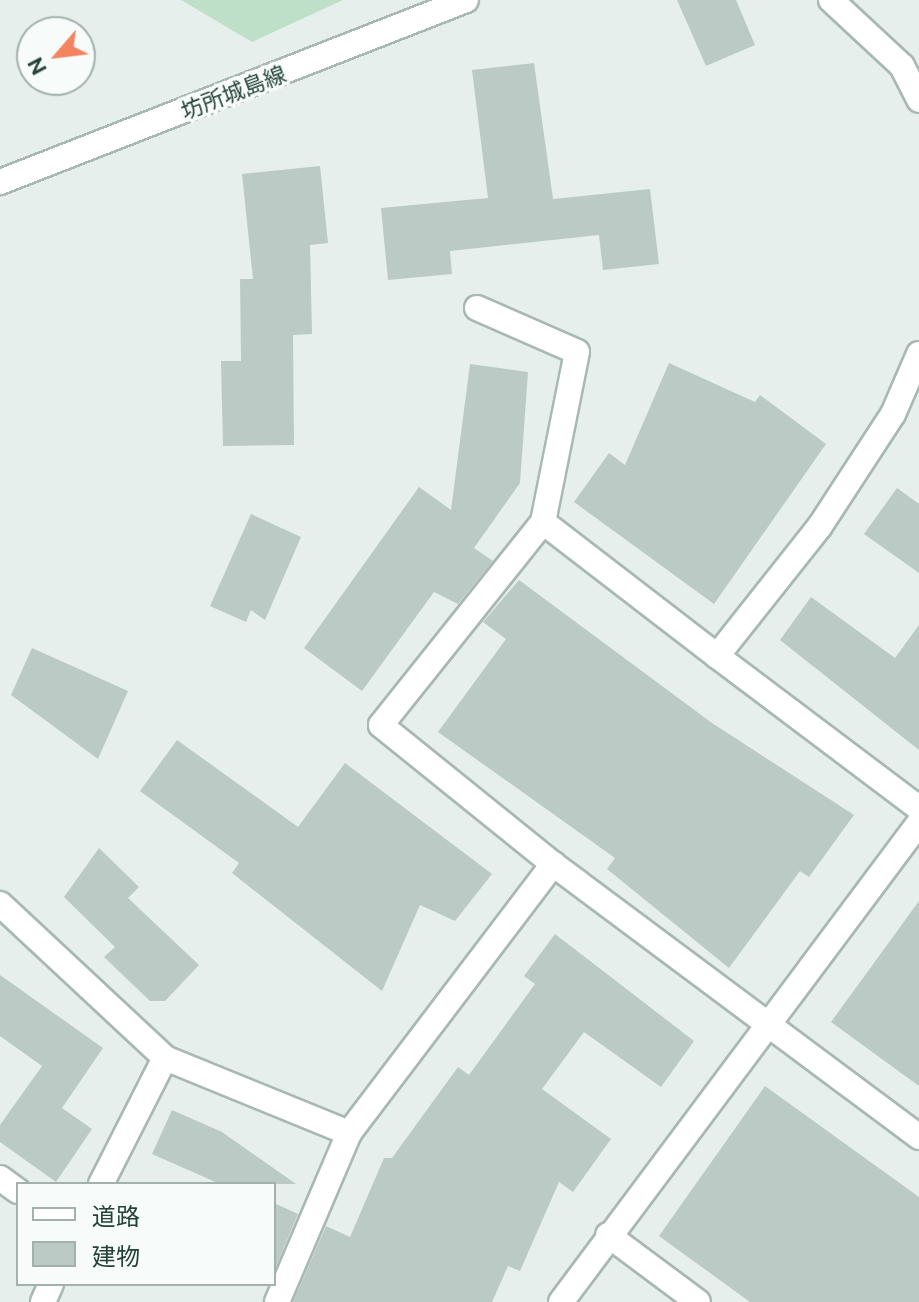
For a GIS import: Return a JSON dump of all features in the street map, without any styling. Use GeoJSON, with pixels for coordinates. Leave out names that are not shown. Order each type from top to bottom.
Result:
{"type":"FeatureCollection","features":[{"type":"Feature","properties":{"kind":"street","name":"坊所城島線"},"geometry":{"type":"LineString","coordinates":[[0,182],[466,0]]}},
{"type":"Feature","properties":{"kind":"street"},"geometry":{"type":"LineString","coordinates":[[831,0],[902,66],[919,100]]}},
{"type":"Feature","properties":{"kind":"street"},"geometry":{"type":"LineString","coordinates":[[477,308],[577,352],[543,522],[381,725],[553,864],[919,1137]]}},
{"type":"Feature","properties":{"kind":"street"},"geometry":{"type":"LineString","coordinates":[[717,656],[820,526],[893,414],[919,354]]}},
{"type":"Feature","properties":{"kind":"street"},"geometry":{"type":"LineString","coordinates":[[543,522],[919,808]]}},
{"type":"Feature","properties":{"kind":"street"},"geometry":{"type":"LineString","coordinates":[[561,1302],[608,1235],[919,823]]}},
{"type":"Feature","properties":{"kind":"street"},"geometry":{"type":"LineString","coordinates":[[277,1302],[349,1133],[553,864]]}},
{"type":"Feature","properties":{"kind":"street"},"geometry":{"type":"LineString","coordinates":[[0,904],[165,1058],[349,1133]]}},
{"type":"Feature","properties":{"kind":"street"},"geometry":{"type":"LineString","coordinates":[[102,1182],[165,1058]]}},
{"type":"Feature","properties":{"kind":"street"},"geometry":{"type":"LineString","coordinates":[[608,1235],[698,1302]]}},
{"type":"Feature","properties":{"kind":"green space"},"geometry":{"type":"Polygon","coordinates":[[[181,0],[343,0],[252,42],[181,0]]]}},
{"type":"Feature","properties":{"kind":"building"},"geometry":{"type":"Polygon","coordinates":[[[677,0],[736,0],[755,45],[706,66],[677,0]]]}},
{"type":"Feature","properties":{"kind":"building"},"geometry":{"type":"Polygon","coordinates":[[[534,63],[553,199],[650,189],[659,264],[603,270],[599,235],[450,251],[452,274],[388,280],[381,208],[488,198],[472,70],[534,63]]]}},
{"type":"Feature","properties":{"kind":"building"},"geometry":{"type":"Polygon","coordinates":[[[320,166],[328,243],[310,245],[312,334],[293,335],[294,445],[223,446],[221,361],[241,361],[240,279],[253,279],[242,174],[320,166]]]}},
{"type":"Feature","properties":{"kind":"building"},"geometry":{"type":"Polygon","coordinates":[[[669,363],[755,402],[760,395],[826,444],[714,604],[574,502],[609,453],[625,465],[669,363]]]}},
{"type":"Feature","properties":{"kind":"building"},"geometry":{"type":"Polygon","coordinates":[[[470,364],[528,372],[520,483],[474,548],[493,561],[458,604],[434,592],[362,691],[304,648],[419,487],[451,510],[470,364]]]}},
{"type":"Feature","properties":{"kind":"building"},"geometry":{"type":"Polygon","coordinates":[[[897,488],[919,504],[919,573],[864,534],[897,488]]]}},
{"type":"Feature","properties":{"kind":"building"},"geometry":{"type":"Polygon","coordinates":[[[251,514],[301,537],[265,620],[251,610],[246,622],[210,606],[251,514]]]}},
{"type":"Feature","properties":{"kind":"building"},"geometry":{"type":"Polygon","coordinates":[[[519,580],[712,723],[854,815],[809,877],[800,871],[729,968],[607,869],[615,858],[438,732],[506,639],[483,622],[519,580]]]}},
{"type":"Feature","properties":{"kind":"building"},"geometry":{"type":"Polygon","coordinates":[[[811,597],[895,658],[919,625],[919,750],[780,640],[811,597]]]}},
{"type":"Feature","properties":{"kind":"building"},"geometry":{"type":"Polygon","coordinates":[[[32,648],[128,691],[98,759],[11,695],[32,648]]]}},
{"type":"Feature","properties":{"kind":"building"},"geometry":{"type":"Polygon","coordinates":[[[177,740],[298,827],[345,763],[492,874],[455,921],[420,905],[382,991],[232,873],[239,863],[140,791],[177,740]]]}},
{"type":"Feature","properties":{"kind":"building"},"geometry":{"type":"Polygon","coordinates":[[[99,848],[139,887],[128,898],[199,965],[165,1001],[150,1001],[104,957],[115,947],[64,897],[99,848]]]}},
{"type":"Feature","properties":{"kind":"building"},"geometry":{"type":"Polygon","coordinates":[[[919,901],[919,1086],[831,1022],[919,901]]]}},
{"type":"Feature","properties":{"kind":"building"},"geometry":{"type":"Polygon","coordinates":[[[555,934],[694,1041],[661,1087],[584,1032],[542,1089],[611,1139],[573,1192],[559,1182],[520,1271],[508,1266],[492,1302],[293,1302],[326,1226],[350,1237],[384,1158],[392,1158],[458,1067],[469,1075],[535,984],[524,976],[555,934]]]}},
{"type":"Feature","properties":{"kind":"building"},"geometry":{"type":"Polygon","coordinates":[[[0,975],[103,1048],[62,1108],[92,1129],[56,1182],[0,1142],[0,1125],[42,1066],[0,1036],[0,975]]]}},
{"type":"Feature","properties":{"kind":"building"},"geometry":{"type":"Polygon","coordinates":[[[765,1086],[919,1197],[919,1302],[750,1302],[659,1236],[765,1086]]]}},
{"type":"Feature","properties":{"kind":"building"},"geometry":{"type":"Polygon","coordinates":[[[172,1110],[222,1132],[296,1184],[215,1182],[152,1154],[172,1110]]]}},
{"type":"Feature","properties":{"kind":"building"},"geometry":{"type":"Polygon","coordinates":[[[276,1204],[298,1214],[276,1266],[276,1204]]]}}]}
